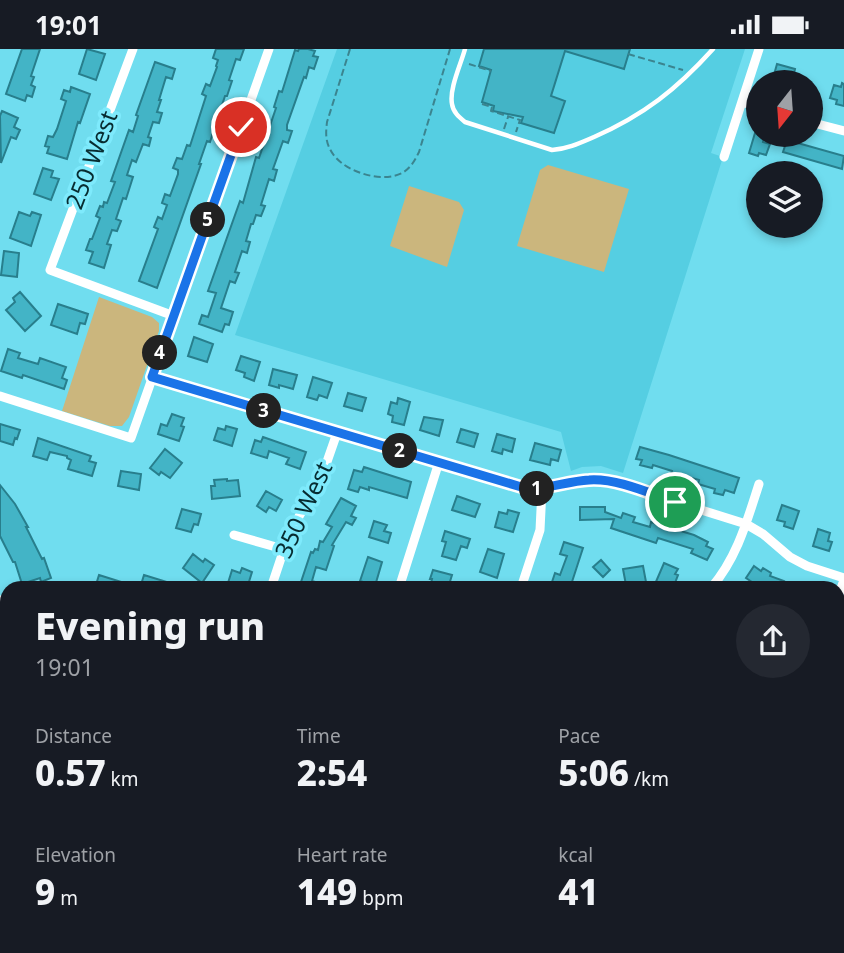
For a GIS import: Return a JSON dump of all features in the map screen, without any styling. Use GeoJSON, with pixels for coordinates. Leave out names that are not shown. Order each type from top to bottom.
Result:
{"type":"FeatureCollection","features":[{"type":"Feature","properties":{"kind":"street","name":"250 West"},"geometry":{"type":"LineString","coordinates":[[133,49],[50,270],[174,316]]}},
{"type":"Feature","properties":{"kind":"street"},"geometry":{"type":"LineString","coordinates":[[0,395],[131,438],[269,49]]}},
{"type":"Feature","properties":{"kind":"street"},"geometry":{"type":"LineString","coordinates":[[724,157],[760,49]]}},
{"type":"Feature","properties":{"kind":"street"},"geometry":{"type":"LineString","coordinates":[[742,102],[746,103]]}},
{"type":"Feature","properties":{"kind":"street"},"geometry":{"type":"LineString","coordinates":[[823,125],[844,131]]}},
{"type":"Feature","properties":{"kind":"street"},"geometry":{"type":"LineString","coordinates":[[152,377],[528,489],[588,480],[615,483],[746,524],[763,534],[790,557],[844,579]]}},
{"type":"Feature","properties":{"kind":"street","name":"350 West"},"geometry":{"type":"LineString","coordinates":[[273,581],[283,549],[297,518],[322,476],[337,433]]}},
{"type":"Feature","properties":{"kind":"street"},"geometry":{"type":"LineString","coordinates":[[401,581],[439,462]]}},
{"type":"Feature","properties":{"kind":"street"},"geometry":{"type":"LineString","coordinates":[[717,581],[733,557],[759,484]]}},
{"type":"Feature","properties":{"kind":"street"},"geometry":{"type":"LineString","coordinates":[[524,581],[540,530],[542,489]]}},
{"type":"Feature","properties":{"kind":"street"},"geometry":{"type":"LineString","coordinates":[[234,534],[283,549]]}},
{"type":"Feature","properties":{"kind":"street"},"geometry":{"type":"LineString","coordinates":[[0,600],[0,606]]}},
{"type":"Feature","properties":{"kind":"lane"},"geometry":{"type":"LineString","coordinates":[[466,49],[452,93],[452,106],[457,115],[465,123],[552,150],[566,149],[612,129],[644,111],[691,73],[713,49]]}},
{"type":"Feature","properties":{"kind":"path"},"geometry":{"type":"LineString","coordinates":[[350,49],[327,122],[327,143],[330,151],[344,166],[381,177],[400,174],[414,162],[450,49]]}},
{"type":"Feature","properties":{"kind":"path"},"geometry":{"type":"LineString","coordinates":[[628,54],[687,72]]}},
{"type":"Feature","properties":{"kind":"path"},"geometry":{"type":"LineString","coordinates":[[466,63],[491,71]]}},
{"type":"Feature","properties":{"kind":"path"},"geometry":{"type":"LineString","coordinates":[[482,104],[492,107],[491,111],[520,120],[516,133]]}},
{"type":"Feature","properties":{"kind":"path"},"geometry":{"type":"LineString","coordinates":[[504,129],[508,116]]}},
{"type":"Feature","properties":{"kind":"shaded area"},"geometry":{"type":"Polygon","coordinates":[[[337,49],[745,49],[711,153],[723,157],[623,473],[601,466],[582,467],[571,471],[561,432],[235,335],[337,49]]]}},
{"type":"Feature","properties":{"kind":"shaded area"},"geometry":{"type":"Polygon","coordinates":[[[548,165],[629,189],[604,272],[517,246],[540,170],[548,165]]]}},
{"type":"Feature","properties":{"kind":"shaded area"},"geometry":{"type":"Polygon","coordinates":[[[409,186],[459,202],[464,210],[447,267],[390,246],[409,186]]]}},
{"type":"Feature","properties":{"kind":"shaded area"},"geometry":{"type":"Polygon","coordinates":[[[99,297],[152,317],[159,323],[159,331],[129,417],[122,426],[110,426],[62,411],[99,297]]]}},
{"type":"Feature","properties":{"kind":"building"},"geometry":{"type":"Polygon","coordinates":[[[22,49],[40,49],[31,76],[34,77],[31,85],[35,87],[32,97],[27,95],[25,101],[6,94],[22,49]]]}},
{"type":"Feature","properties":{"kind":"building"},"geometry":{"type":"Polygon","coordinates":[[[87,49],[105,54],[96,80],[79,74],[87,49]]]}},
{"type":"Feature","properties":{"kind":"building"},"geometry":{"type":"Polygon","coordinates":[[[216,49],[244,49],[240,60],[236,59],[227,96],[210,142],[207,141],[157,288],[139,281],[158,229],[154,227],[158,217],[162,219],[167,205],[162,203],[165,194],[170,196],[178,174],[178,170],[173,168],[177,158],[182,159],[187,145],[190,146],[206,96],[202,94],[206,84],[210,86],[217,67],[218,60],[213,58],[216,49]]]}},
{"type":"Feature","properties":{"kind":"building"},"geometry":{"type":"Polygon","coordinates":[[[484,49],[630,49],[624,69],[565,51],[551,96],[565,101],[554,133],[521,123],[523,117],[493,111],[494,106],[482,102],[491,70],[479,66],[484,49]]]}},
{"type":"Feature","properties":{"kind":"building"},"geometry":{"type":"Polygon","coordinates":[[[295,50],[315,51],[313,56],[318,57],[314,69],[309,67],[306,78],[304,77],[287,125],[287,130],[292,131],[288,143],[283,141],[273,169],[277,170],[274,181],[269,179],[261,205],[265,206],[261,216],[256,215],[251,224],[246,241],[250,242],[247,253],[242,251],[235,272],[239,273],[235,283],[230,281],[221,308],[233,312],[229,325],[225,324],[222,332],[199,324],[202,315],[208,317],[216,293],[208,291],[240,201],[243,203],[256,157],[259,158],[279,91],[282,92],[295,50]]]}},
{"type":"Feature","properties":{"kind":"building"},"geometry":{"type":"Polygon","coordinates":[[[155,62],[175,69],[172,79],[166,77],[157,112],[162,113],[159,123],[153,122],[148,137],[151,138],[149,146],[143,144],[136,162],[132,160],[127,175],[133,177],[116,219],[121,221],[117,231],[112,230],[107,244],[111,245],[104,268],[89,263],[93,252],[86,250],[100,218],[96,216],[100,206],[103,207],[104,202],[107,203],[115,182],[111,181],[129,130],[133,132],[138,116],[136,115],[155,62]]]}},
{"type":"Feature","properties":{"kind":"building"},"geometry":{"type":"Polygon","coordinates":[[[777,64],[795,69],[795,70],[775,70],[777,64]]]}},
{"type":"Feature","properties":{"kind":"building"},"geometry":{"type":"Polygon","coordinates":[[[842,83],[844,106],[836,104],[837,100],[830,98],[834,85],[841,87],[842,83]]]}},
{"type":"Feature","properties":{"kind":"building"},"geometry":{"type":"Polygon","coordinates":[[[71,87],[90,94],[67,159],[47,153],[49,147],[45,146],[48,136],[53,137],[57,129],[66,101],[61,99],[64,90],[70,92],[71,87]]]}},
{"type":"Feature","properties":{"kind":"building"},"geometry":{"type":"Polygon","coordinates":[[[2,111],[18,118],[14,127],[20,130],[16,139],[11,137],[1,163],[0,116],[2,111]]]}},
{"type":"Feature","properties":{"kind":"building"},"geometry":{"type":"Polygon","coordinates":[[[751,147],[769,147],[766,155],[749,153],[751,147]]]}},
{"type":"Feature","properties":{"kind":"building"},"geometry":{"type":"Polygon","coordinates":[[[785,147],[812,147],[844,156],[842,169],[823,164],[823,161],[783,152],[785,147]]]}},
{"type":"Feature","properties":{"kind":"building"},"geometry":{"type":"Polygon","coordinates":[[[43,168],[53,171],[51,177],[59,179],[51,200],[34,194],[43,168]]]}},
{"type":"Feature","properties":{"kind":"building"},"geometry":{"type":"Polygon","coordinates":[[[19,212],[30,216],[32,212],[41,215],[31,246],[10,238],[19,212]]]}},
{"type":"Feature","properties":{"kind":"building"},"geometry":{"type":"Polygon","coordinates":[[[4,251],[19,253],[17,277],[1,275],[4,251]]]}},
{"type":"Feature","properties":{"kind":"building"},"geometry":{"type":"Polygon","coordinates":[[[20,292],[41,316],[25,331],[6,310],[15,302],[13,298],[20,292]]]}},
{"type":"Feature","properties":{"kind":"building"},"geometry":{"type":"Polygon","coordinates":[[[58,304],[88,314],[85,324],[80,323],[77,334],[51,325],[58,304]]]}},
{"type":"Feature","properties":{"kind":"building"},"geometry":{"type":"Polygon","coordinates":[[[194,337],[213,344],[207,362],[188,356],[194,337]]]}},
{"type":"Feature","properties":{"kind":"building"},"geometry":{"type":"Polygon","coordinates":[[[8,349],[20,353],[18,358],[38,364],[40,358],[66,367],[62,378],[67,380],[64,389],[23,375],[22,378],[1,371],[8,349]]]}},
{"type":"Feature","properties":{"kind":"building"},"geometry":{"type":"Polygon","coordinates":[[[241,356],[260,362],[254,381],[244,377],[245,373],[236,370],[241,356]]]}},
{"type":"Feature","properties":{"kind":"building"},"geometry":{"type":"Polygon","coordinates":[[[273,369],[297,375],[293,389],[269,385],[273,369]]]}},
{"type":"Feature","properties":{"kind":"building"},"geometry":{"type":"Polygon","coordinates":[[[313,377],[332,383],[327,398],[319,395],[317,400],[307,397],[313,377]]]}},
{"type":"Feature","properties":{"kind":"building"},"geometry":{"type":"Polygon","coordinates":[[[348,393],[366,398],[362,411],[344,406],[348,393]]]}},
{"type":"Feature","properties":{"kind":"building"},"geometry":{"type":"Polygon","coordinates":[[[398,398],[410,402],[404,425],[392,422],[393,416],[388,414],[391,402],[397,404],[398,398]]]}},
{"type":"Feature","properties":{"kind":"building"},"geometry":{"type":"Polygon","coordinates":[[[172,414],[184,418],[179,441],[158,434],[161,424],[167,426],[172,414]]]}},
{"type":"Feature","properties":{"kind":"building"},"geometry":{"type":"Polygon","coordinates":[[[424,417],[443,420],[439,436],[420,430],[424,417]]]}},
{"type":"Feature","properties":{"kind":"building"},"geometry":{"type":"Polygon","coordinates":[[[0,424],[20,430],[13,445],[0,441],[0,424]]]}},
{"type":"Feature","properties":{"kind":"building"},"geometry":{"type":"Polygon","coordinates":[[[226,426],[237,429],[232,446],[214,440],[218,428],[225,430],[226,426]]]}},
{"type":"Feature","properties":{"kind":"building"},"geometry":{"type":"Polygon","coordinates":[[[461,429],[478,434],[474,447],[457,442],[461,429]]]}},
{"type":"Feature","properties":{"kind":"building"},"geometry":{"type":"Polygon","coordinates":[[[497,434],[515,439],[512,452],[503,449],[502,454],[492,451],[497,434]]]}},
{"type":"Feature","properties":{"kind":"building"},"geometry":{"type":"Polygon","coordinates":[[[263,437],[306,452],[300,469],[286,464],[289,458],[269,451],[267,458],[251,453],[255,440],[261,442],[263,437]]]}},
{"type":"Feature","properties":{"kind":"building"},"geometry":{"type":"Polygon","coordinates":[[[38,438],[91,456],[89,461],[96,463],[92,476],[68,469],[71,460],[67,456],[50,452],[47,460],[33,456],[38,438]]]}},
{"type":"Feature","properties":{"kind":"building"},"geometry":{"type":"Polygon","coordinates":[[[535,443],[561,450],[558,461],[551,459],[550,465],[530,460],[535,443]]]}},
{"type":"Feature","properties":{"kind":"building"},"geometry":{"type":"Polygon","coordinates":[[[640,447],[739,478],[734,493],[725,490],[723,495],[714,493],[715,489],[698,484],[699,480],[681,475],[681,478],[671,474],[672,471],[653,465],[652,468],[640,465],[642,460],[636,459],[640,447]]]}},
{"type":"Feature","properties":{"kind":"building"},"geometry":{"type":"Polygon","coordinates":[[[165,449],[182,463],[170,478],[161,472],[159,475],[150,468],[165,449]]]}},
{"type":"Feature","properties":{"kind":"building"},"geometry":{"type":"Polygon","coordinates":[[[364,467],[411,482],[407,498],[369,487],[369,490],[360,487],[358,492],[348,489],[354,470],[362,472],[364,467]]]}},
{"type":"Feature","properties":{"kind":"building"},"geometry":{"type":"Polygon","coordinates":[[[121,471],[141,474],[139,490],[118,486],[121,471]]]}},
{"type":"Feature","properties":{"kind":"building"},"geometry":{"type":"Polygon","coordinates":[[[214,480],[238,480],[240,496],[212,499],[211,486],[215,486],[214,480]]]}},
{"type":"Feature","properties":{"kind":"building"},"geometry":{"type":"Polygon","coordinates":[[[0,485],[28,527],[51,578],[44,581],[40,578],[21,581],[15,562],[0,536],[0,485]]]}},
{"type":"Feature","properties":{"kind":"building"},"geometry":{"type":"Polygon","coordinates":[[[266,491],[282,500],[276,511],[269,507],[266,512],[257,506],[266,491]]]}},
{"type":"Feature","properties":{"kind":"building"},"geometry":{"type":"Polygon","coordinates":[[[457,496],[480,504],[475,517],[452,510],[457,496]]]}},
{"type":"Feature","properties":{"kind":"building"},"geometry":{"type":"Polygon","coordinates":[[[341,498],[356,506],[351,516],[356,518],[352,525],[346,522],[332,545],[334,546],[326,570],[316,567],[312,581],[301,581],[311,552],[318,550],[320,541],[323,542],[332,527],[326,524],[341,498]]]}},
{"type":"Feature","properties":{"kind":"building"},"geometry":{"type":"Polygon","coordinates":[[[782,505],[799,511],[793,529],[784,526],[785,522],[777,520],[782,505]]]}},
{"type":"Feature","properties":{"kind":"building"},"geometry":{"type":"Polygon","coordinates":[[[580,507],[605,507],[605,512],[621,518],[623,513],[635,517],[633,522],[650,527],[651,522],[694,535],[708,542],[706,546],[713,549],[707,560],[691,553],[693,549],[658,538],[656,543],[611,528],[614,519],[580,520],[580,507]]]}},
{"type":"Feature","properties":{"kind":"building"},"geometry":{"type":"Polygon","coordinates":[[[182,509],[201,514],[198,525],[194,524],[191,532],[176,528],[182,509]]]}},
{"type":"Feature","properties":{"kind":"building"},"geometry":{"type":"Polygon","coordinates":[[[508,510],[519,513],[513,532],[495,527],[499,512],[507,514],[508,510]]]}},
{"type":"Feature","properties":{"kind":"building"},"geometry":{"type":"Polygon","coordinates":[[[374,521],[387,525],[384,531],[391,533],[388,543],[369,537],[374,521]]]}},
{"type":"Feature","properties":{"kind":"building"},"geometry":{"type":"Polygon","coordinates":[[[818,529],[830,533],[828,541],[832,542],[829,551],[813,546],[818,529]]]}},
{"type":"Feature","properties":{"kind":"building"},"geometry":{"type":"Polygon","coordinates":[[[445,531],[470,539],[467,548],[461,546],[456,560],[442,556],[446,542],[442,541],[445,531]]]}},
{"type":"Feature","properties":{"kind":"building"},"geometry":{"type":"Polygon","coordinates":[[[564,542],[583,548],[572,581],[552,581],[555,573],[560,575],[567,556],[560,554],[564,542]]]}},
{"type":"Feature","properties":{"kind":"building"},"geometry":{"type":"Polygon","coordinates":[[[488,549],[504,554],[497,578],[480,572],[488,549]]]}},
{"type":"Feature","properties":{"kind":"building"},"geometry":{"type":"Polygon","coordinates":[[[193,554],[203,562],[205,559],[214,565],[203,581],[183,568],[193,554]]]}},
{"type":"Feature","properties":{"kind":"building"},"geometry":{"type":"Polygon","coordinates":[[[368,557],[382,562],[376,581],[360,581],[368,557]]]}},
{"type":"Feature","properties":{"kind":"building"},"geometry":{"type":"Polygon","coordinates":[[[601,560],[610,570],[603,577],[593,567],[601,560]]]}},
{"type":"Feature","properties":{"kind":"building"},"geometry":{"type":"Polygon","coordinates":[[[664,563],[678,569],[676,581],[656,581],[664,563]]]}},
{"type":"Feature","properties":{"kind":"building"},"geometry":{"type":"Polygon","coordinates":[[[643,566],[646,581],[625,581],[623,569],[643,566]]]}},
{"type":"Feature","properties":{"kind":"building"},"geometry":{"type":"Polygon","coordinates":[[[754,566],[761,571],[763,568],[771,573],[770,576],[784,581],[750,581],[746,578],[754,566]]]}},
{"type":"Feature","properties":{"kind":"building"},"geometry":{"type":"Polygon","coordinates":[[[242,568],[252,572],[249,581],[229,581],[232,570],[240,573],[242,568]]]}},
{"type":"Feature","properties":{"kind":"building"},"geometry":{"type":"Polygon","coordinates":[[[433,570],[452,575],[450,581],[430,579],[433,570]]]}},
{"type":"Feature","properties":{"kind":"building"},"geometry":{"type":"Polygon","coordinates":[[[99,575],[118,581],[97,581],[99,575]]]}},
{"type":"Feature","properties":{"kind":"building"},"geometry":{"type":"Polygon","coordinates":[[[144,575],[164,581],[142,581],[144,575]]]}},
{"type":"Feature","properties":{"kind":"route"},"geometry":{"type":"LineString","coordinates":[[241,127],[152,377],[528,489],[602,480],[675,502]]}}]}
